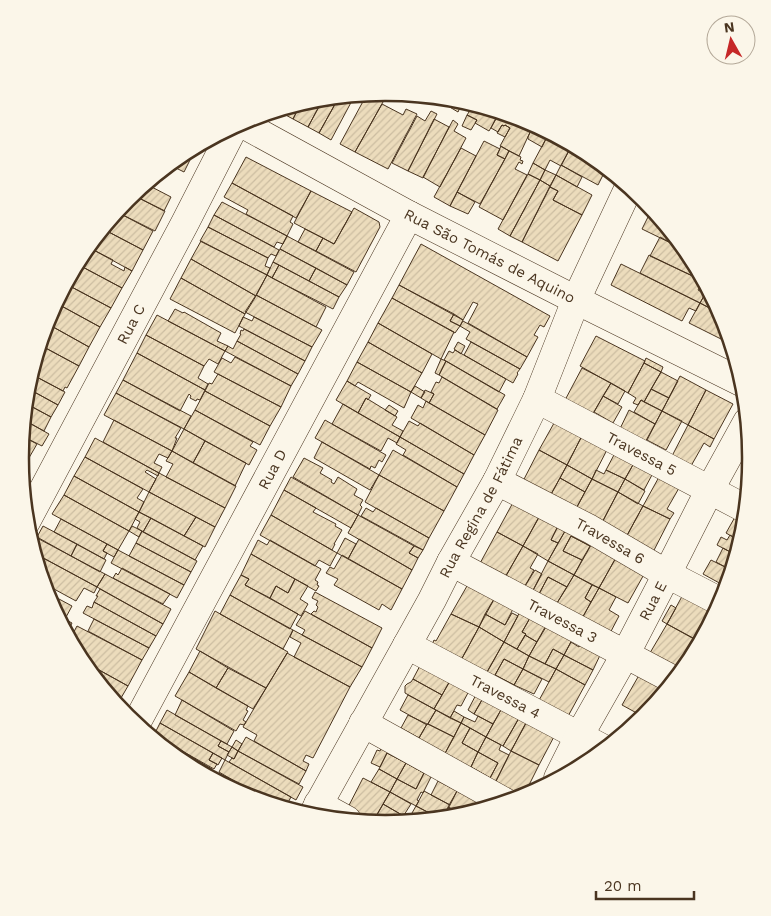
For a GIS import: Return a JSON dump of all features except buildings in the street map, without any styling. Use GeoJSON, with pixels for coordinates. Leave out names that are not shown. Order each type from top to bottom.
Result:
{"type":"FeatureCollection","features":[{"type":"Feature","properties":{"kind":"street","name":"Rua São Tomás de Aquino"},"geometry":{"type":"LineString","coordinates":[[250,128],[409,215],[733,378]]}},
{"type":"Feature","properties":{"kind":"street","name":"Rua C"},"geometry":{"type":"LineString","coordinates":[[33,509],[228,138]]}},
{"type":"Feature","properties":{"kind":"street","name":"Rua Regina de Fátima"},"geometry":{"type":"LineString","coordinates":[[316,808],[497,481],[537,399],[576,300],[626,194]]}},
{"type":"Feature","properties":{"kind":"street","name":"Rua D"},"geometry":{"type":"LineString","coordinates":[[140,717],[409,215]]}},
{"type":"Feature","properties":{"kind":"street","name":"Travessa 5"},"geometry":{"type":"LineString","coordinates":[[537,399],[739,505]]}},
{"type":"Feature","properties":{"kind":"street","name":"Rua E"},"geometry":{"type":"LineString","coordinates":[[563,767],[625,655],[709,490],[741,434]]}},
{"type":"Feature","properties":{"kind":"street","name":"Travessa 6"},"geometry":{"type":"LineString","coordinates":[[497,481],[590,529],[667,574],[714,598]]}},
{"type":"Feature","properties":{"kind":"street","name":"Travessa 3"},"geometry":{"type":"LineString","coordinates":[[451,562],[668,677]]}},
{"type":"Feature","properties":{"kind":"street","name":"Travessa 4"},"geometry":{"type":"LineString","coordinates":[[407,644],[597,745]]}},
{"type":"Feature","properties":{"kind":"street"},"geometry":{"type":"LineString","coordinates":[[364,723],[496,797]]}}]}
